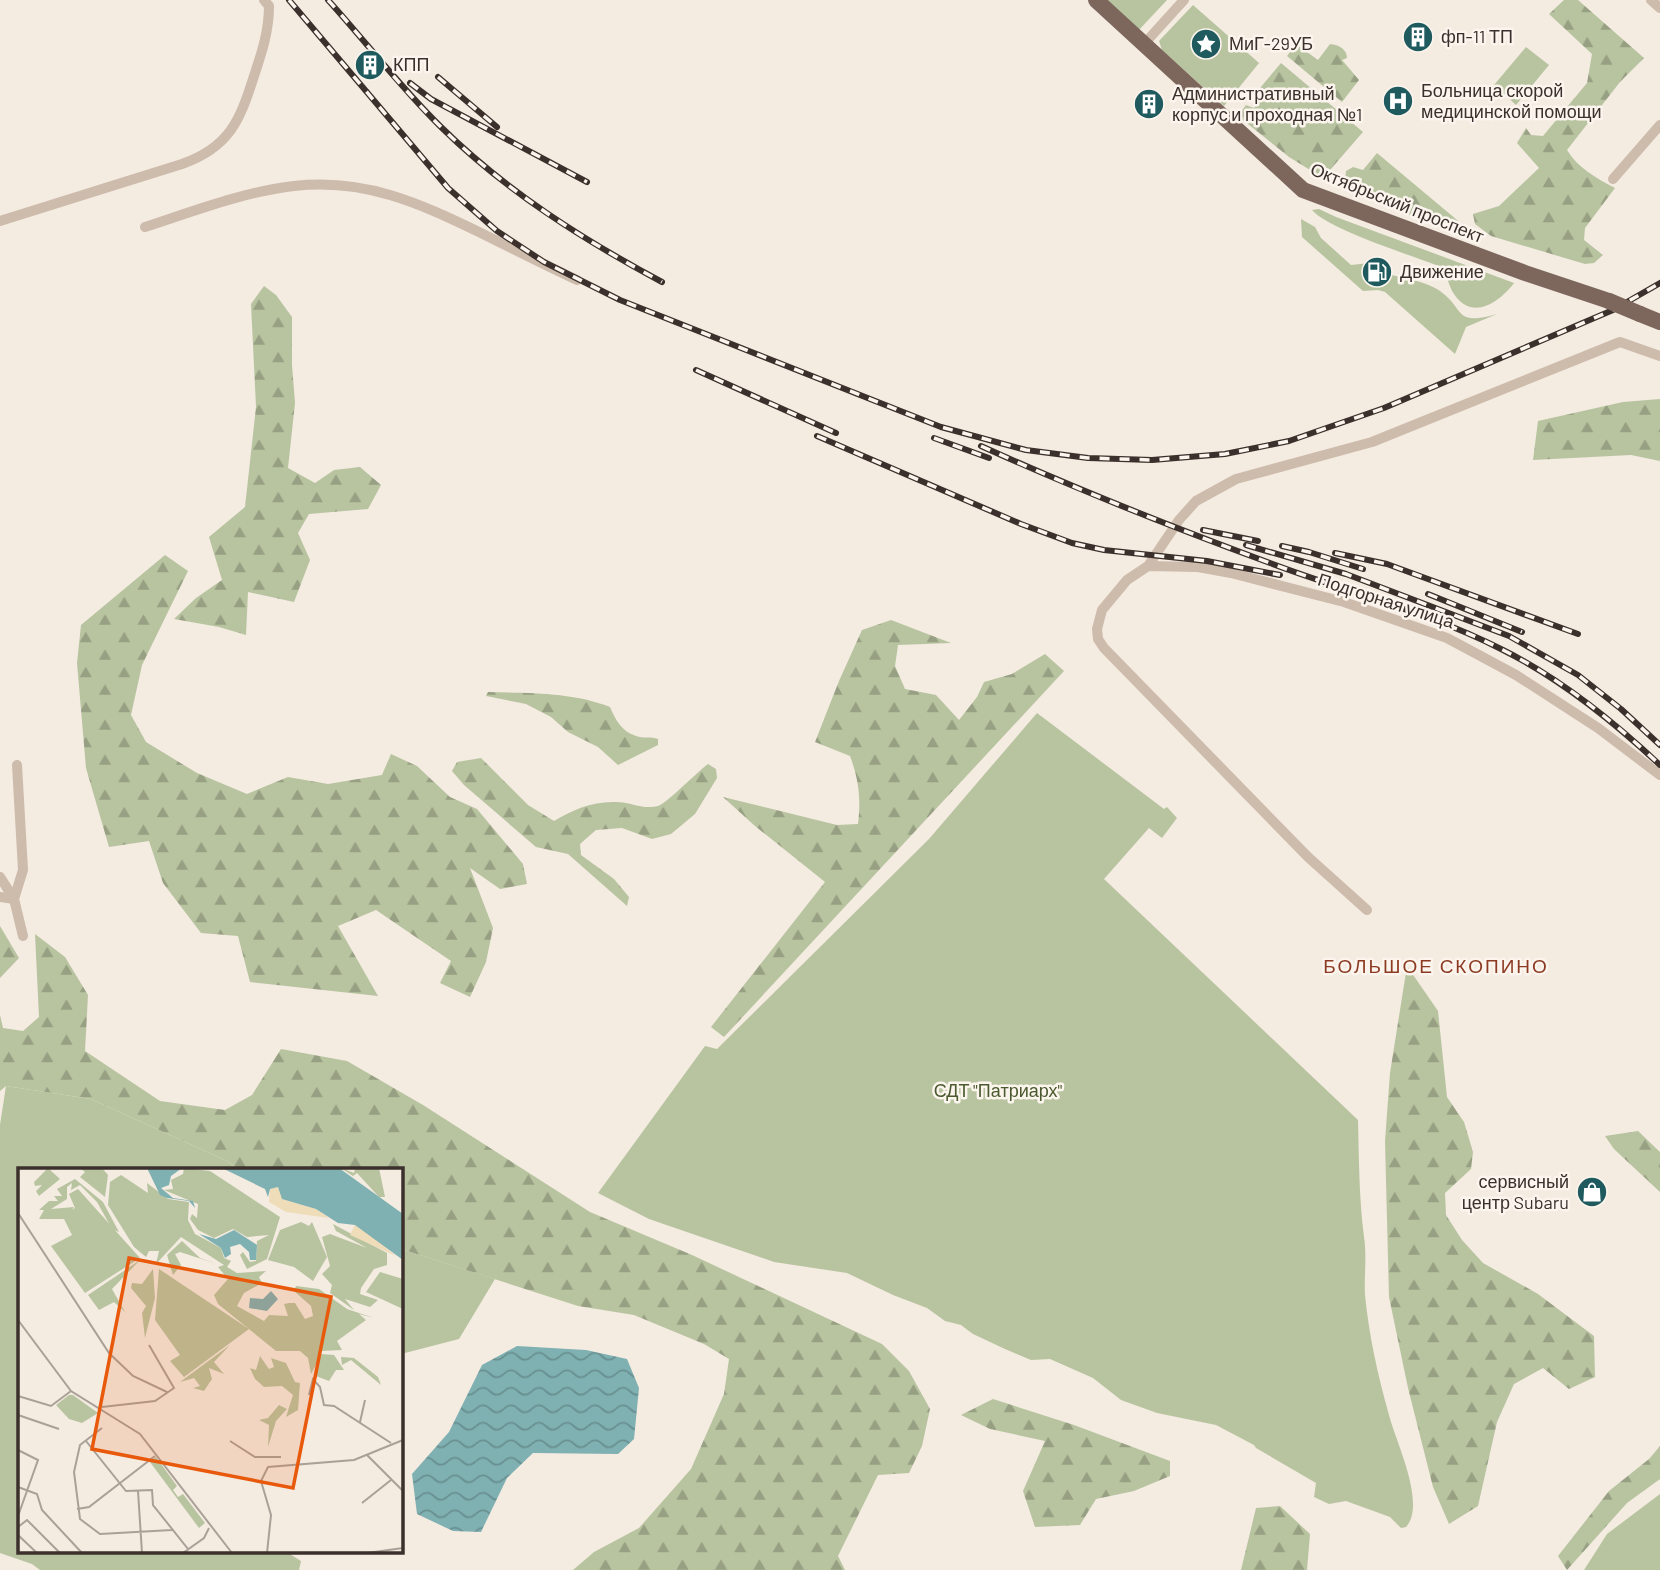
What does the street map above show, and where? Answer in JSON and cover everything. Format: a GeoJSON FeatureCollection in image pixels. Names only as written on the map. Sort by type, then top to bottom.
{"type":"FeatureCollection","features":[{"type":"Feature","properties":{"kind":"main road","name":"Октябрьский проспект"},"geometry":{"type":"LineString","coordinates":[[1096,0],[1303,190],[1660,322]]}},
{"type":"Feature","properties":{"kind":"street"},"geometry":{"type":"LineString","coordinates":[[0,222],[182,164],[208,153],[232,130],[242,112],[266,40],[269,6],[264,0]]}},
{"type":"Feature","properties":{"kind":"street"},"geometry":{"type":"LineString","coordinates":[[1144,44],[1184,0]]}},
{"type":"Feature","properties":{"kind":"street"},"geometry":{"type":"LineString","coordinates":[[1651,0],[1660,8]]}},
{"type":"Feature","properties":{"kind":"street"},"geometry":{"type":"LineString","coordinates":[[1613,179],[1660,125]]}},
{"type":"Feature","properties":{"kind":"street"},"geometry":{"type":"LineString","coordinates":[[145,226],[258,191],[314,184],[349,186],[383,192],[420,204],[577,280]]}},
{"type":"Feature","properties":{"kind":"street"},"geometry":{"type":"LineString","coordinates":[[1367,910],[1308,857],[1104,648],[1098,639],[1097,629],[1102,610],[1127,580],[1148,566],[1179,520],[1196,501],[1236,479],[1372,442],[1620,342],[1660,356]]}},
{"type":"Feature","properties":{"kind":"street","name":"Подгорная улица"},"geometry":{"type":"LineString","coordinates":[[1148,566],[1198,567],[1231,573],[1344,603],[1447,638],[1517,675],[1598,728],[1660,775]]}},
{"type":"Feature","properties":{"kind":"street"},"geometry":{"type":"LineString","coordinates":[[14,899],[23,870],[17,765]]}},
{"type":"Feature","properties":{"kind":"street"},"geometry":{"type":"LineString","coordinates":[[0,877],[14,899],[23,936]]}},
{"type":"Feature","properties":{"kind":"street"},"geometry":{"type":"LineString","coordinates":[[0,897],[14,899]]}},
{"type":"Feature","properties":{"kind":"green space"},"geometry":{"type":"Polygon","coordinates":[[[1102,0],[1167,0],[1137,32],[1102,0]]]}},
{"type":"Feature","properties":{"kind":"green space"},"geometry":{"type":"Polygon","coordinates":[[[1564,0],[1578,0],[1644,58],[1620,82],[1567,150],[1582,167],[1615,188],[1585,228],[1584,240],[1603,255],[1594,263],[1585,264],[1491,236],[1475,224],[1473,214],[1499,206],[1539,168],[1517,143],[1526,128],[1531,135],[1543,136],[1587,83],[1592,54],[1549,14],[1564,0]]]}},
{"type":"Feature","properties":{"kind":"green space"},"geometry":{"type":"Polygon","coordinates":[[[1193,5],[1259,63],[1224,106],[1162,50],[1159,41],[1193,5]]]}},
{"type":"Feature","properties":{"kind":"green space"},"geometry":{"type":"Polygon","coordinates":[[[1296,44],[1318,60],[1330,44],[1344,50],[1347,58],[1342,60],[1359,80],[1342,102],[1287,56],[1296,44]]]}},
{"type":"Feature","properties":{"kind":"green space"},"geometry":{"type":"Polygon","coordinates":[[[1526,47],[1549,65],[1516,105],[1494,85],[1526,47]]]}},
{"type":"Feature","properties":{"kind":"green space"},"geometry":{"type":"Polygon","coordinates":[[[1281,63],[1363,132],[1323,178],[1289,157],[1238,116],[1246,105],[1254,108],[1259,102],[1255,94],[1281,63]]]}},
{"type":"Feature","properties":{"kind":"green space"},"geometry":{"type":"Polygon","coordinates":[[[1377,153],[1463,225],[1456,233],[1344,189],[1346,171],[1353,167],[1363,170],[1377,153]]]}},
{"type":"Feature","properties":{"kind":"green space"},"geometry":{"type":"Polygon","coordinates":[[[1319,209],[1514,283],[1493,302],[1477,308],[1469,306],[1454,294],[1444,268],[1336,226],[1312,210],[1319,209]]]}},
{"type":"Feature","properties":{"kind":"green space"},"geometry":{"type":"Polygon","coordinates":[[[1301,219],[1315,227],[1321,238],[1351,265],[1370,263],[1365,276],[1384,284],[1388,274],[1431,286],[1446,296],[1466,317],[1497,314],[1466,327],[1455,354],[1385,292],[1363,291],[1302,237],[1301,219]]]}},
{"type":"Feature","properties":{"kind":"green space"},"geometry":{"type":"Polygon","coordinates":[[[264,286],[276,295],[292,317],[295,403],[288,468],[315,483],[334,470],[360,467],[381,485],[368,509],[309,514],[298,533],[310,560],[294,602],[248,592],[246,635],[174,619],[196,598],[222,580],[209,537],[245,507],[256,407],[251,304],[264,286]]]}},
{"type":"Feature","properties":{"kind":"green space"},"geometry":{"type":"Polygon","coordinates":[[[1660,399],[1660,461],[1631,455],[1533,460],[1538,421],[1623,402],[1660,399]]]}},
{"type":"Feature","properties":{"kind":"green space"},"geometry":{"type":"Polygon","coordinates":[[[165,555],[188,571],[142,665],[131,715],[146,742],[197,773],[247,794],[288,777],[328,784],[382,775],[391,754],[417,766],[450,797],[477,809],[523,864],[527,884],[500,889],[470,868],[493,928],[486,962],[470,997],[440,983],[451,961],[376,910],[338,926],[378,996],[250,982],[238,936],[201,933],[163,883],[149,841],[109,847],[86,768],[77,663],[81,625],[165,555]]]}},
{"type":"Feature","properties":{"kind":"green space"},"geometry":{"type":"Polygon","coordinates":[[[891,620],[951,643],[898,645],[895,666],[905,689],[936,695],[959,720],[977,697],[984,682],[1012,674],[1045,654],[1064,671],[724,1037],[711,1027],[825,882],[723,797],[837,825],[858,824],[858,790],[850,756],[815,742],[862,630],[891,620]]]}},
{"type":"Feature","properties":{"kind":"green space"},"geometry":{"type":"Polygon","coordinates":[[[488,692],[550,694],[596,702],[610,707],[623,728],[631,734],[658,739],[658,745],[618,765],[598,747],[568,732],[551,717],[526,704],[486,696],[488,692]]]}},
{"type":"Feature","properties":{"kind":"green space","name":"СДТ \"Патриарх\""},"geometry":{"type":"Polygon","coordinates":[[[1037,713],[1164,809],[1167,807],[1177,818],[1162,838],[1149,828],[1104,879],[1358,1120],[1367,1310],[1381,1386],[1411,1488],[1412,1517],[1406,1527],[1401,1528],[1390,1517],[1346,1501],[1329,1504],[1314,1497],[1316,1483],[1216,1425],[1157,1413],[1121,1400],[1093,1378],[1050,1359],[1031,1360],[1005,1349],[973,1334],[961,1325],[945,1321],[927,1308],[847,1273],[774,1262],[649,1219],[598,1193],[705,1046],[717,1049],[929,839],[1037,713]]]}},
{"type":"Feature","properties":{"kind":"green space"},"geometry":{"type":"Polygon","coordinates":[[[481,758],[528,805],[554,821],[575,810],[599,803],[658,806],[708,764],[716,769],[717,778],[695,814],[671,834],[652,839],[622,828],[596,830],[580,844],[581,855],[614,879],[629,897],[627,906],[568,854],[536,847],[464,785],[452,771],[457,762],[481,758]]]}},
{"type":"Feature","properties":{"kind":"green space"},"geometry":{"type":"Polygon","coordinates":[[[0,926],[19,958],[0,978],[0,926]]]}},
{"type":"Feature","properties":{"kind":"green space"},"geometry":{"type":"Polygon","coordinates":[[[35,934],[65,957],[88,995],[85,1051],[160,1101],[225,1110],[252,1095],[281,1049],[347,1061],[423,1105],[590,1212],[692,1255],[882,1344],[909,1371],[930,1409],[922,1446],[909,1473],[878,1475],[838,1556],[845,1570],[573,1570],[594,1552],[639,1528],[691,1469],[724,1394],[729,1359],[704,1344],[634,1315],[578,1306],[402,1249],[402,1168],[237,1168],[227,1161],[91,1099],[6,1086],[0,1091],[0,1015],[3,1028],[23,1031],[39,1017],[35,934]]]}},
{"type":"Feature","properties":{"kind":"green space"},"geometry":{"type":"Polygon","coordinates":[[[1407,966],[1438,1011],[1447,1097],[1464,1122],[1473,1152],[1471,1169],[1445,1193],[1446,1215],[1462,1240],[1483,1263],[1538,1294],[1594,1336],[1595,1377],[1569,1389],[1543,1368],[1514,1384],[1497,1422],[1478,1506],[1449,1524],[1433,1487],[1389,1297],[1385,1141],[1390,1073],[1407,966]]]}},
{"type":"Feature","properties":{"kind":"green space"},"geometry":{"type":"Polygon","coordinates":[[[6,1086],[91,1099],[227,1161],[237,1168],[18,1168],[18,1552],[287,1552],[301,1561],[299,1570],[40,1570],[32,1564],[0,1553],[0,1125],[6,1086]]]}},
{"type":"Feature","properties":{"kind":"green space"},"geometry":{"type":"Polygon","coordinates":[[[1638,1131],[1660,1152],[1660,1192],[1614,1149],[1605,1136],[1638,1131]]]}},
{"type":"Feature","properties":{"kind":"green space"},"geometry":{"type":"Polygon","coordinates":[[[402,1249],[495,1279],[459,1339],[402,1354],[402,1249]]]}},
{"type":"Feature","properties":{"kind":"green space"},"geometry":{"type":"Polygon","coordinates":[[[993,1399],[1074,1425],[1170,1461],[1170,1476],[1134,1491],[1096,1499],[1080,1525],[1035,1527],[1023,1491],[1045,1441],[990,1429],[961,1415],[993,1399]]]}},
{"type":"Feature","properties":{"kind":"green space"},"geometry":{"type":"Polygon","coordinates":[[[1660,1446],[1660,1479],[1627,1503],[1567,1570],[1558,1556],[1609,1491],[1649,1459],[1660,1446]]]}},
{"type":"Feature","properties":{"kind":"green space"},"geometry":{"type":"Polygon","coordinates":[[[1660,1494],[1660,1570],[1584,1570],[1607,1534],[1660,1494]]]}},
{"type":"Feature","properties":{"kind":"green space"},"geometry":{"type":"Polygon","coordinates":[[[1280,1506],[1310,1534],[1307,1570],[1241,1570],[1256,1508],[1280,1506]]]}},
{"type":"Feature","properties":{"kind":"water"},"geometry":{"type":"Polygon","coordinates":[[[517,1346],[586,1350],[627,1359],[639,1388],[634,1439],[618,1454],[533,1453],[507,1478],[481,1532],[453,1531],[417,1514],[412,1474],[449,1432],[482,1365],[517,1346]]]}},
{"type":"Feature","properties":{"kind":"railway"},"geometry":{"type":"LineString","coordinates":[[289,0],[448,188],[497,231],[544,262],[620,300],[941,427],[1026,450],[1088,458],[1152,460],[1225,454],[1289,441],[1384,408],[1613,310],[1660,283]]}},
{"type":"Feature","properties":{"kind":"railway"},"geometry":{"type":"LineString","coordinates":[[328,0],[426,112],[492,172],[574,231],[662,282]]}},
{"type":"Feature","properties":{"kind":"railway"},"geometry":{"type":"LineString","coordinates":[[438,77],[497,127]]}},
{"type":"Feature","properties":{"kind":"railway"},"geometry":{"type":"LineString","coordinates":[[410,83],[431,99],[587,182]]}},
{"type":"Feature","properties":{"kind":"railway"},"geometry":{"type":"LineString","coordinates":[[696,370],[836,433]]}},
{"type":"Feature","properties":{"kind":"railway"},"geometry":{"type":"LineString","coordinates":[[817,436],[1021,524],[1072,543],[1104,550],[1207,561],[1280,575]]}},
{"type":"Feature","properties":{"kind":"railway"},"geometry":{"type":"LineString","coordinates":[[934,438],[989,458]]}},
{"type":"Feature","properties":{"kind":"railway"},"geometry":{"type":"LineString","coordinates":[[981,446],[1197,536],[1299,574],[1417,613],[1503,650],[1566,687],[1605,716],[1660,765]]}},
{"type":"Feature","properties":{"kind":"railway"},"geometry":{"type":"LineString","coordinates":[[1203,530],[1258,541]]}},
{"type":"Feature","properties":{"kind":"railway"},"geometry":{"type":"LineString","coordinates":[[1246,545],[1346,574],[1509,636],[1578,675],[1660,745]]}},
{"type":"Feature","properties":{"kind":"railway"},"geometry":{"type":"LineString","coordinates":[[1282,546],[1363,569]]}},
{"type":"Feature","properties":{"kind":"railway"},"geometry":{"type":"LineString","coordinates":[[1335,553],[1387,564],[1578,634]]}},
{"type":"Feature","properties":{"kind":"railway"},"geometry":{"type":"LineString","coordinates":[[1428,594],[1522,632]]}},
{"type":"Feature","properties":{"kind":"place","name":"фп-11 ТП"},"geometry":{"type":"Point","coordinates":[1418,37]}},
{"type":"Feature","properties":{"kind":"place","name":"МиГ-29УБ"},"geometry":{"type":"Point","coordinates":[1206,44]}},
{"type":"Feature","properties":{"kind":"place","name":"КПП"},"geometry":{"type":"Point","coordinates":[370,65]}},
{"type":"Feature","properties":{"kind":"place","name":"Больница скорой медицинской помощи"},"geometry":{"type":"Point","coordinates":[1398,101]}},
{"type":"Feature","properties":{"kind":"place","name":"Административный корпус и проходная №1"},"geometry":{"type":"Point","coordinates":[1149,104]}},
{"type":"Feature","properties":{"kind":"place","name":"Движение"},"geometry":{"type":"Point","coordinates":[1377,272]}},
{"type":"Feature","properties":{"kind":"place","name":"сервисный центр Subaru"},"geometry":{"type":"Point","coordinates":[1592,1192]}},
{"type":"Feature","properties":{"kind":"district","name":"БОЛЬШОЕ СКОПИНО"},"geometry":{"type":"Point","coordinates":[1436,966]}}]}
